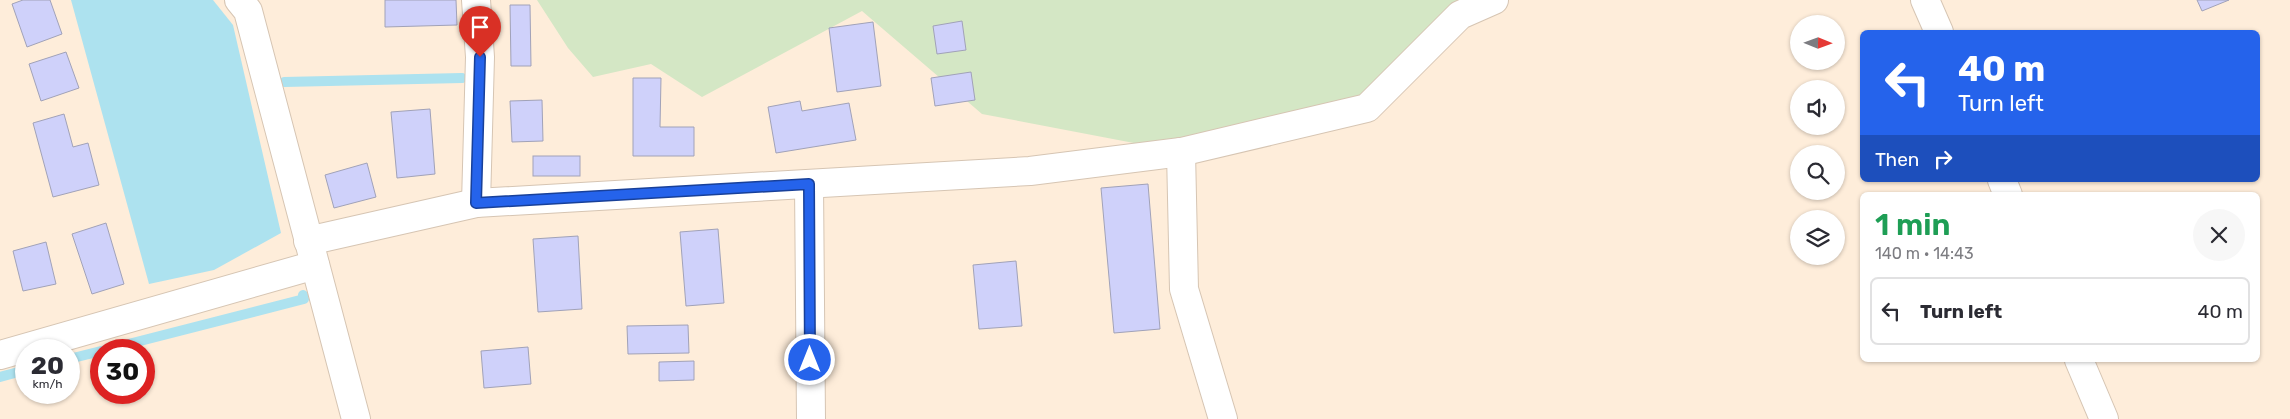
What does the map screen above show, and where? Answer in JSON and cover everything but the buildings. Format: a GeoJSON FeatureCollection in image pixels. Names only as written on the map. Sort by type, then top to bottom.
{"type":"FeatureCollection","features":[{"type":"Feature","properties":{"kind":"street"},"geometry":{"type":"LineString","coordinates":[[476,0],[480,57],[476,203]]}},
{"type":"Feature","properties":{"kind":"street"},"geometry":{"type":"LineString","coordinates":[[0,353],[312,253],[476,203],[1030,172],[1180,152],[1367,108],[1460,15],[1494,0]]}},
{"type":"Feature","properties":{"kind":"street"},"geometry":{"type":"LineString","coordinates":[[1925,0],[1938,30]]}},
{"type":"Feature","properties":{"kind":"street"},"geometry":{"type":"LineString","coordinates":[[248,4],[356,419]]}},
{"type":"Feature","properties":{"kind":"street"},"geometry":{"type":"LineString","coordinates":[[1180,152],[1184,289],[1223,419]]}},
{"type":"Feature","properties":{"kind":"street"},"geometry":{"type":"LineString","coordinates":[[809,184],[811,419]]}},
{"type":"Feature","properties":{"kind":"street"},"geometry":{"type":"LineString","coordinates":[[2080,362],[2104,419]]}},
{"type":"Feature","properties":{"kind":"green space"},"geometry":{"type":"Polygon","coordinates":[[[537,0],[1474,0],[1366,94],[1181,152],[982,114],[862,11],[702,97],[651,64],[593,77],[568,48],[537,0]]]}},
{"type":"Feature","properties":{"kind":"water"},"geometry":{"type":"Polygon","coordinates":[[[71,0],[213,0],[233,25],[281,233],[214,270],[149,284],[71,0]]]}},
{"type":"Feature","properties":{"kind":"waterway"},"geometry":{"type":"LineString","coordinates":[[284,82],[462,78]]}},
{"type":"Feature","properties":{"kind":"waterway"},"geometry":{"type":"LineString","coordinates":[[148,339],[304,299],[303,295]]}},
{"type":"Feature","properties":{"kind":"waterway"},"geometry":{"type":"LineString","coordinates":[[80,356],[90,354]]}},
{"type":"Feature","properties":{"kind":"waterway"},"geometry":{"type":"LineString","coordinates":[[0,377],[15,373]]}},
{"type":"Feature","properties":{"kind":"route"},"geometry":{"type":"LineString","coordinates":[[480,57],[476,203],[809,184],[810,360]]}}]}
